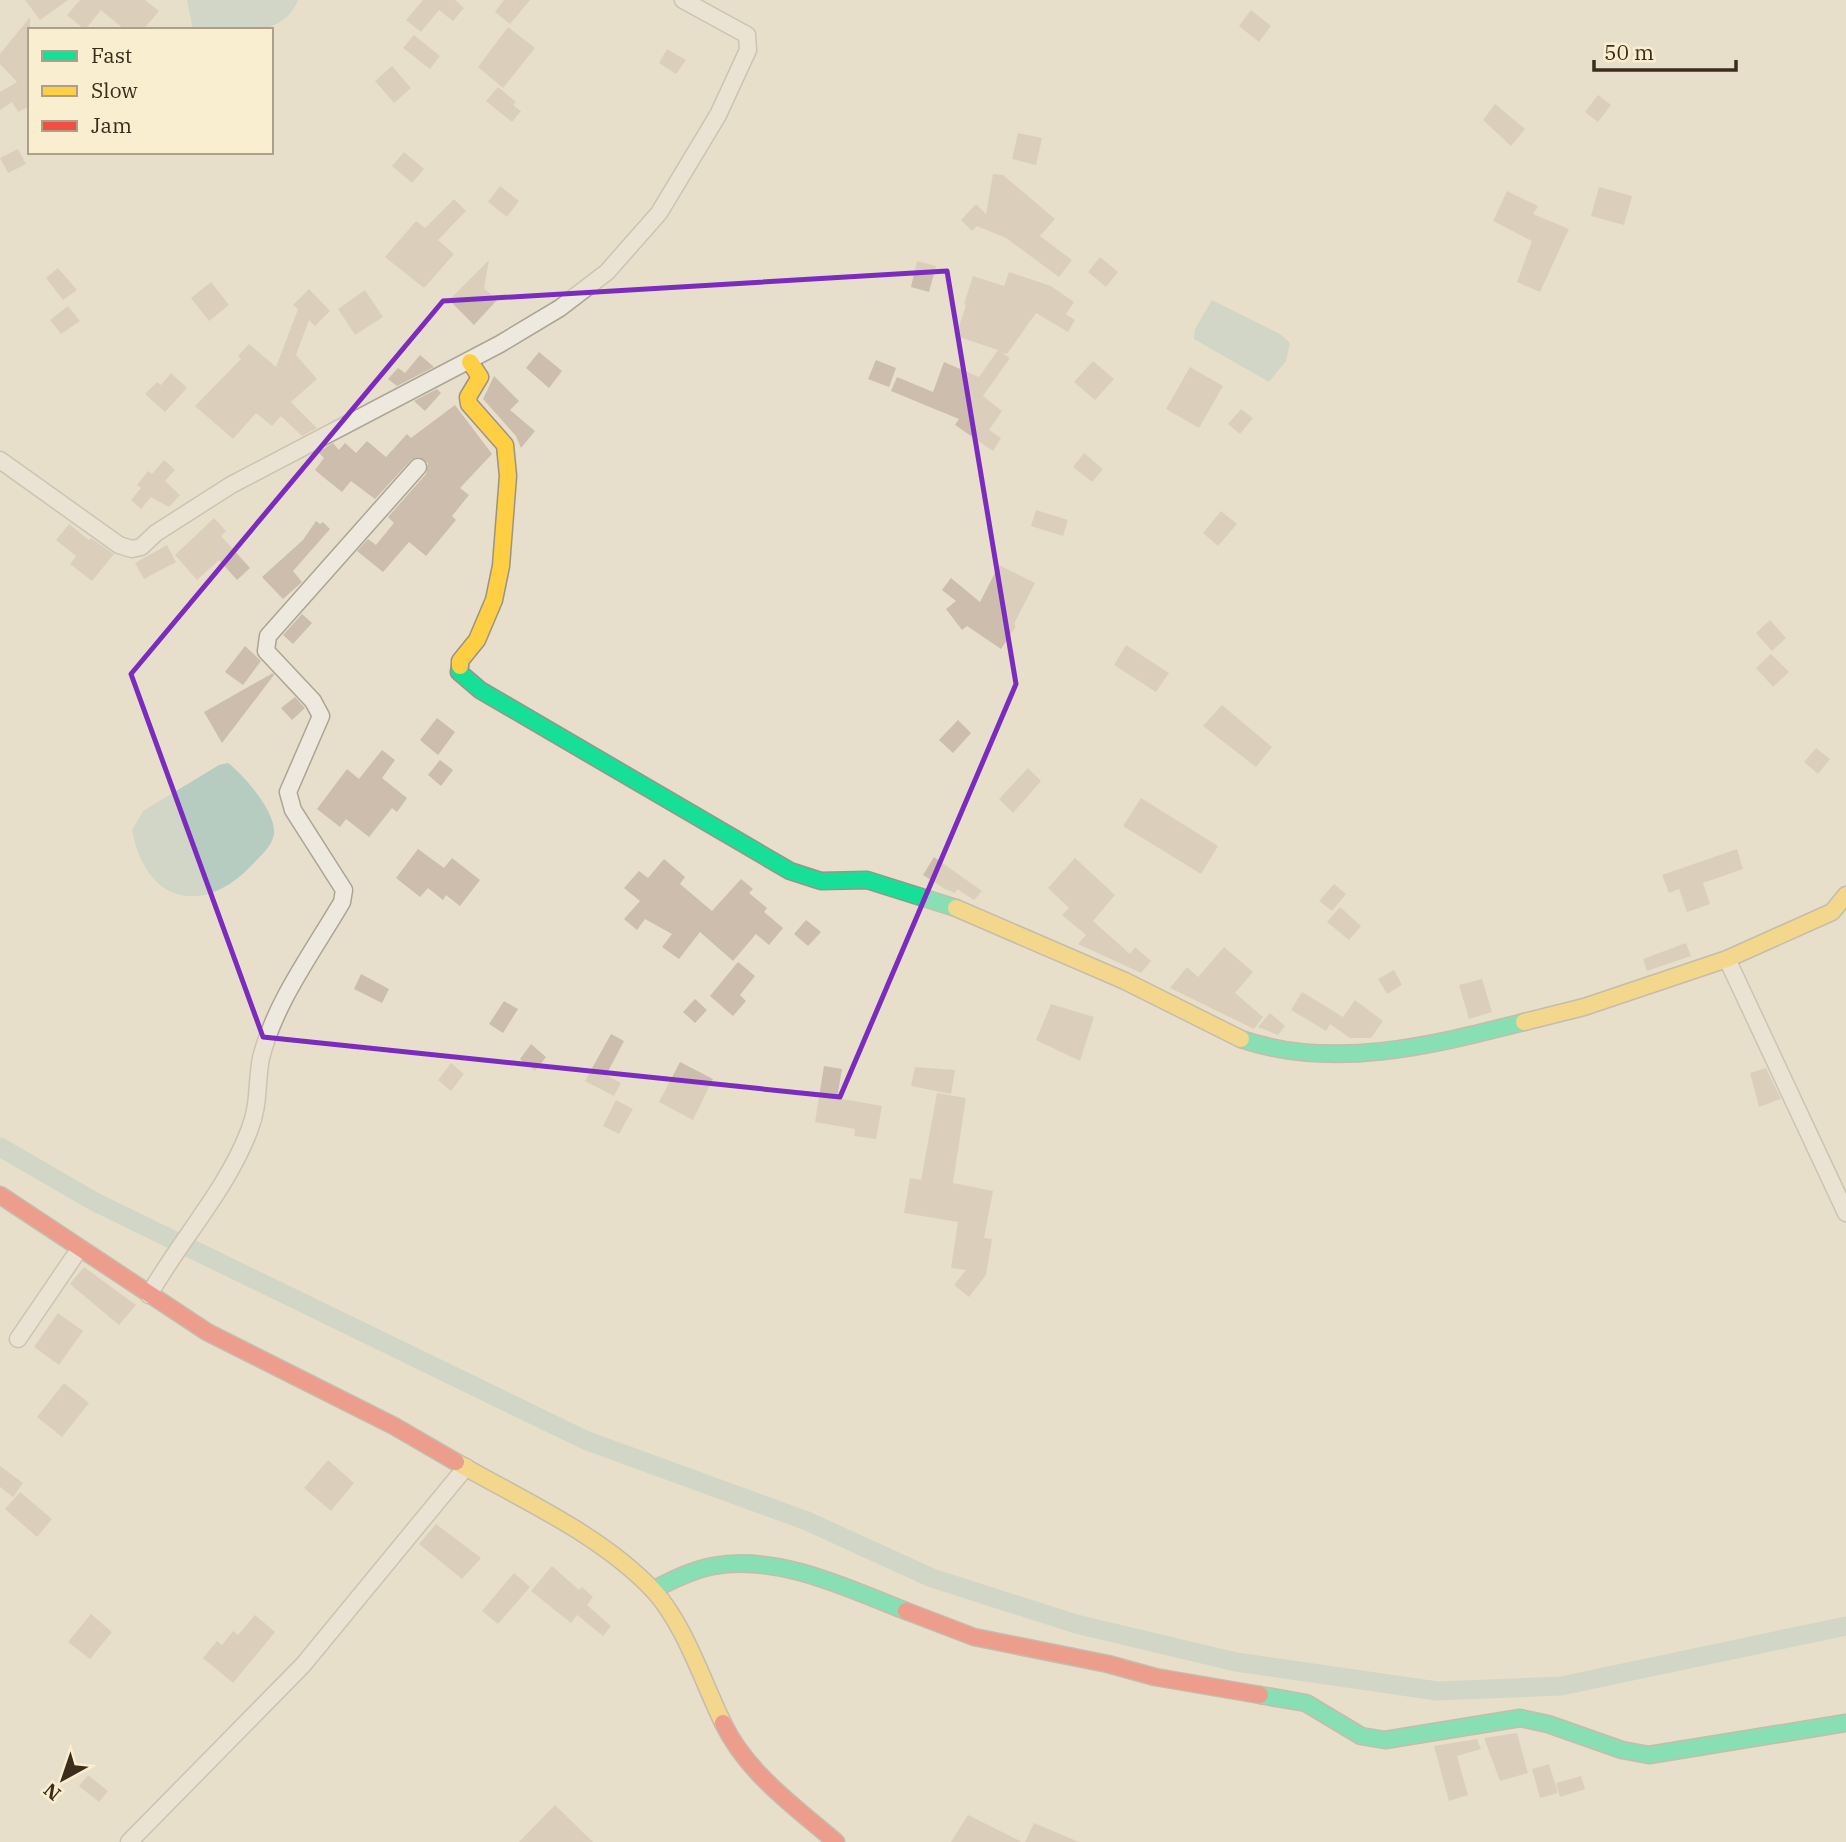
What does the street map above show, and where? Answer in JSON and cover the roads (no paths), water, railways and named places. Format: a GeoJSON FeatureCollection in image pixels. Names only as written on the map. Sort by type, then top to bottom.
{"type":"FeatureCollection","features":[{"type":"Feature","properties":{"kind":"street"},"geometry":{"type":"LineString","coordinates":[[0,460],[119,545],[132,549],[141,547],[156,533],[231,485],[470,362],[560,308],[607,272],[659,213],[719,115],[748,50],[747,34],[683,0]]}},
{"type":"Feature","properties":{"kind":"street"},"geometry":{"type":"LineString","coordinates":[[470,362],[480,377],[468,397],[468,404],[505,444],[508,476],[501,566],[494,600],[477,639],[460,661],[458,672],[480,690],[790,871],[821,881],[867,880],[895,886],[1014,932],[1125,981],[1235,1037],[1264,1047],[1297,1052],[1367,1052],[1428,1046],[1584,1007],[1727,959],[1813,923],[1832,912],[1846,895]]}},
{"type":"Feature","properties":{"kind":"street"},"geometry":{"type":"LineString","coordinates":[[149,1295],[206,1209],[248,1133],[260,1085],[261,1059],[275,1019],[342,902],[344,890],[293,810],[288,792],[321,716],[313,701],[266,651],[268,636],[418,467]]}},
{"type":"Feature","properties":{"kind":"street"},"geometry":{"type":"LineString","coordinates":[[1727,959],[1846,1213]]}},
{"type":"Feature","properties":{"kind":"street"},"geometry":{"type":"LineString","coordinates":[[0,1195],[207,1332],[383,1420],[603,1547],[653,1590],[671,1614],[736,1750],[768,1784],[836,1842]]}},
{"type":"Feature","properties":{"kind":"street"},"geometry":{"type":"LineString","coordinates":[[18,1339],[80,1248]]}},
{"type":"Feature","properties":{"kind":"street"},"geometry":{"type":"LineString","coordinates":[[129,1842],[303,1665],[466,1466]]}},
{"type":"Feature","properties":{"kind":"street"},"geometry":{"type":"LineString","coordinates":[[653,1590],[681,1576],[713,1566],[750,1563],[794,1571],[844,1586],[974,1637],[1167,1680],[1306,1703],[1361,1736],[1385,1740],[1520,1718],[1548,1724],[1622,1750],[1649,1755],[1846,1723]]}},
{"type":"Feature","properties":{"kind":"waterway"},"geometry":{"type":"LineString","coordinates":[[0,1147],[95,1202],[585,1440],[807,1521],[932,1578],[1076,1624],[1236,1662],[1437,1691],[1561,1686],[1846,1626]]}}]}
